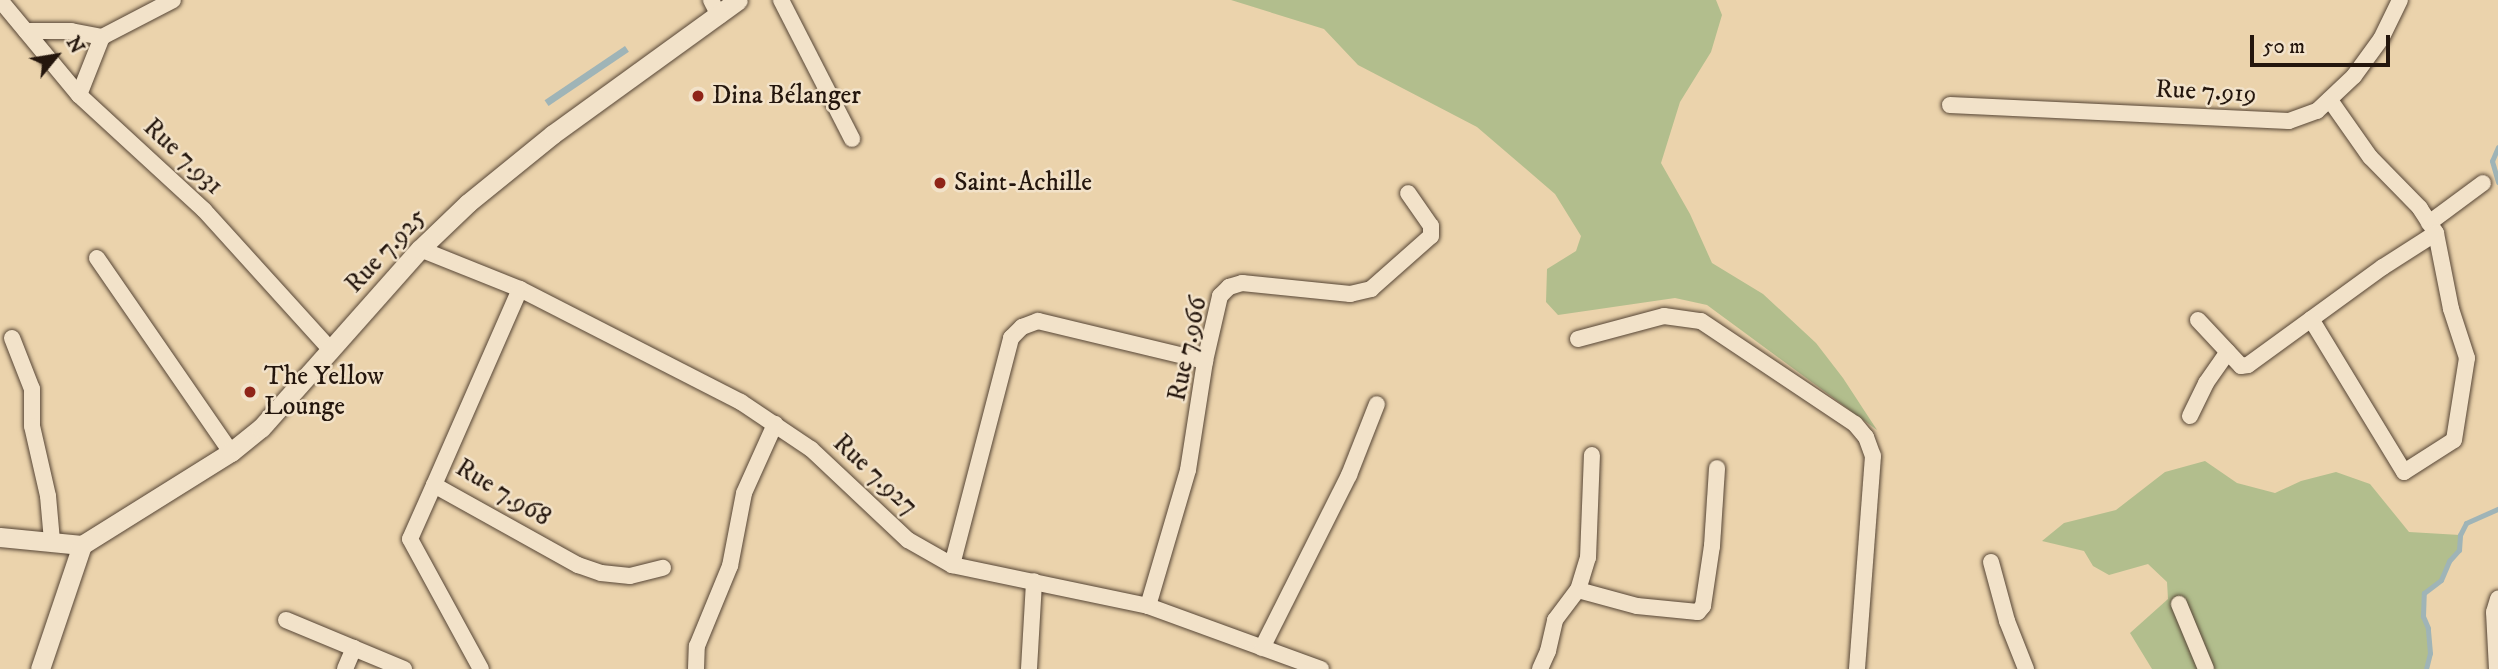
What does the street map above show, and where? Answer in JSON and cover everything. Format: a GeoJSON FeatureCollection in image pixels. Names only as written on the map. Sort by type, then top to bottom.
{"type":"FeatureCollection","features":[{"type":"Feature","properties":{"kind":"street","name":"Rue 7.931"},"geometry":{"type":"LineString","coordinates":[[1,0],[79,94],[204,210],[332,351]]}},
{"type":"Feature","properties":{"kind":"street"},"geometry":{"type":"LineString","coordinates":[[26,31],[71,31],[102,37],[173,0]]}},
{"type":"Feature","properties":{"kind":"street","name":"Rue 7.925"},"geometry":{"type":"LineString","coordinates":[[82,545],[231,452],[261,428],[421,249],[468,203],[715,8],[738,0]]}},
{"type":"Feature","properties":{"kind":"street"},"geometry":{"type":"LineString","coordinates":[[781,0],[852,139]]}},
{"type":"Feature","properties":{"kind":"street","name":"Rue 7.919"},"geometry":{"type":"LineString","coordinates":[[1950,105],[2289,121],[2317,111],[2354,76],[2381,39],[2400,0]]}},
{"type":"Feature","properties":{"kind":"street"},"geometry":{"type":"LineString","coordinates":[[79,94],[102,37]]}},
{"type":"Feature","properties":{"kind":"street"},"geometry":{"type":"LineString","coordinates":[[2311,319],[2404,472],[2454,440],[2468,358],[2451,309],[2432,228],[2420,208],[2370,157],[2330,100]]}},
{"type":"Feature","properties":{"kind":"street"},"geometry":{"type":"LineString","coordinates":[[2198,320],[2241,366],[2248,365],[2432,228],[2483,183]]}},
{"type":"Feature","properties":{"kind":"street","name":"Rue 7.966"},"geometry":{"type":"LineString","coordinates":[[1148,606],[1188,470],[1205,361],[1220,296],[1229,287],[1242,283],[1362,293],[1391,275],[1431,236],[1431,226],[1408,193]]}},
{"type":"Feature","properties":{"kind":"street","name":"Rue 7.927"},"geometry":{"type":"LineString","coordinates":[[421,249],[520,289],[706,383],[775,424],[811,449],[908,540],[952,565],[1148,606],[1262,648],[1294,665],[1321,669]]}},
{"type":"Feature","properties":{"kind":"street"},"geometry":{"type":"LineString","coordinates":[[97,258],[231,452]]}},
{"type":"Feature","properties":{"kind":"street","name":"Rue 7.968"},"geometry":{"type":"LineString","coordinates":[[520,289],[434,485],[578,565],[601,573],[631,576],[663,568]]}},
{"type":"Feature","properties":{"kind":"street"},"geometry":{"type":"LineString","coordinates":[[1578,340],[1664,316],[1702,321],[1855,424],[1866,438],[1873,456],[1857,669]]}},
{"type":"Feature","properties":{"kind":"street"},"geometry":{"type":"LineString","coordinates":[[952,565],[1011,338],[1022,327],[1038,321],[1205,361]]}},
{"type":"Feature","properties":{"kind":"street"},"geometry":{"type":"LineString","coordinates":[[12,338],[32,388],[32,426],[48,496],[52,541]]}},
{"type":"Feature","properties":{"kind":"street"},"geometry":{"type":"LineString","coordinates":[[2190,415],[2206,383],[2228,352]]}},
{"type":"Feature","properties":{"kind":"street"},"geometry":{"type":"LineString","coordinates":[[1262,648],[1349,475],[1377,404]]}},
{"type":"Feature","properties":{"kind":"street"},"geometry":{"type":"LineString","coordinates":[[696,669],[697,646],[730,566],[744,493],[775,424]]}},
{"type":"Feature","properties":{"kind":"street"},"geometry":{"type":"LineString","coordinates":[[1540,669],[1548,651],[1555,620],[1578,590],[1588,558],[1592,455]]}},
{"type":"Feature","properties":{"kind":"street"},"geometry":{"type":"LineString","coordinates":[[1578,590],[1637,606],[1698,611],[1703,606],[1712,546],[1717,468]]}},
{"type":"Feature","properties":{"kind":"street"},"geometry":{"type":"LineString","coordinates":[[434,485],[410,539],[481,669]]}},
{"type":"Feature","properties":{"kind":"street"},"geometry":{"type":"LineString","coordinates":[[0,537],[82,545],[40,669]]}},
{"type":"Feature","properties":{"kind":"street"},"geometry":{"type":"LineString","coordinates":[[1991,562],[2007,621],[2026,669]]}},
{"type":"Feature","properties":{"kind":"street"},"geometry":{"type":"LineString","coordinates":[[1029,669],[1034,581]]}},
{"type":"Feature","properties":{"kind":"street"},"geometry":{"type":"LineString","coordinates":[[2497,669],[2494,612],[2498,598]]}},
{"type":"Feature","properties":{"kind":"street"},"geometry":{"type":"LineString","coordinates":[[2179,604],[2206,669]]}},
{"type":"Feature","properties":{"kind":"street"},"geometry":{"type":"LineString","coordinates":[[286,620],[404,669]]}},
{"type":"Feature","properties":{"kind":"street"},"geometry":{"type":"LineString","coordinates":[[345,669],[355,649]]}},
{"type":"Feature","properties":{"kind":"green space"},"geometry":{"type":"Polygon","coordinates":[[[1231,0],[1716,0],[1722,15],[1711,52],[1680,102],[1661,163],[1690,214],[1712,263],[1763,294],[1816,343],[1877,430],[1707,305],[1675,298],[1558,315],[1546,302],[1547,269],[1576,251],[1581,236],[1555,194],[1477,127],[1358,65],[1324,29],[1231,0]]]}},
{"type":"Feature","properties":{"kind":"green space"},"geometry":{"type":"Polygon","coordinates":[[[2205,461],[2237,483],[2275,493],[2301,481],[2336,472],[2370,484],[2409,532],[2460,535],[2459,550],[2449,561],[2441,580],[2424,593],[2423,616],[2428,628],[2430,653],[2426,669],[2152,669],[2130,633],[2168,599],[2167,582],[2148,564],[2109,575],[2093,566],[2084,551],[2042,541],[2064,523],[2116,510],[2165,472],[2205,461]]]}},
{"type":"Feature","properties":{"kind":"shaded area"},"geometry":{"type":"Polygon","coordinates":[[[625,46],[629,52],[548,106],[545,100],[625,46]]]}},
{"type":"Feature","properties":{"kind":"waterway"},"geometry":{"type":"LineString","coordinates":[[2498,147],[2492,161],[2498,182]]}},
{"type":"Feature","properties":{"kind":"waterway"},"geometry":{"type":"LineString","coordinates":[[2426,669],[2430,653],[2428,628],[2423,616],[2424,593],[2441,580],[2449,561],[2459,550],[2460,535],[2466,523],[2498,509]]}},
{"type":"Feature","properties":{"kind":"place","name":"Dina Bélanger"},"geometry":{"type":"Point","coordinates":[698,96]}},
{"type":"Feature","properties":{"kind":"place","name":"Saint-Achille"},"geometry":{"type":"Point","coordinates":[940,183]}},
{"type":"Feature","properties":{"kind":"place","name":"The Yellow Lounge"},"geometry":{"type":"Point","coordinates":[250,392]}}]}
